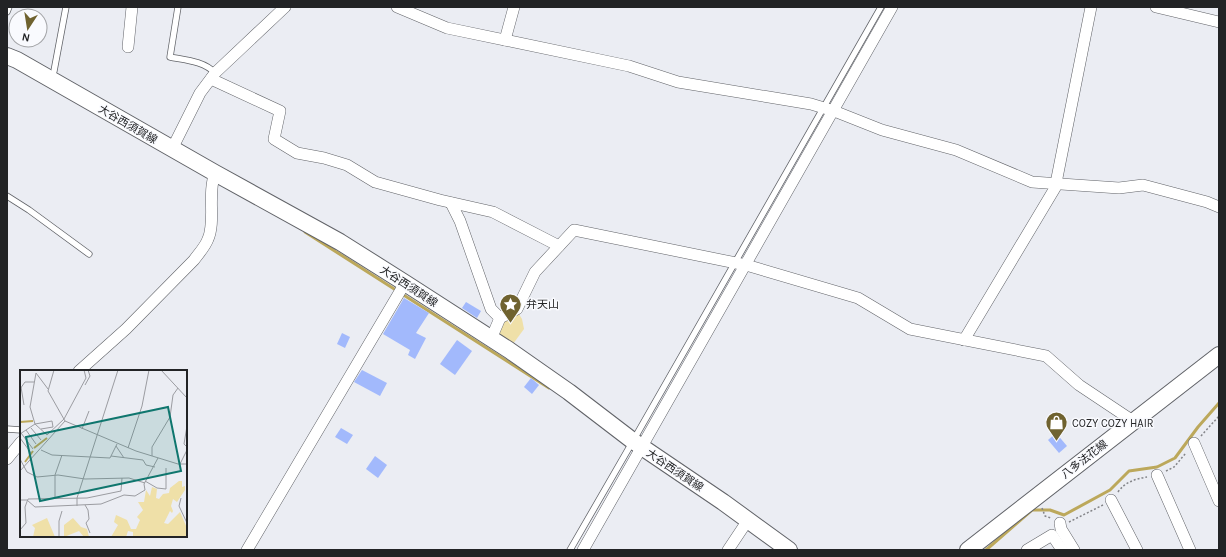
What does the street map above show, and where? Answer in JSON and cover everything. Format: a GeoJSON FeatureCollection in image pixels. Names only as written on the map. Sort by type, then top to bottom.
{"type":"FeatureCollection","features":[{"type":"Feature","properties":{"kind":"main road","name":"大谷西須賀線"},"geometry":{"type":"LineString","coordinates":[[7,56],[51,79],[172,149],[340,242],[405,282],[491,338],[569,392],[638,445],[748,520],[789,550]]}},
{"type":"Feature","properties":{"kind":"main road","name":"八多法花線"},"geometry":{"type":"LineString","coordinates":[[968,550],[1219,355]]}},
{"type":"Feature","properties":{"kind":"street"},"geometry":{"type":"LineString","coordinates":[[128,47],[132,7]]}},
{"type":"Feature","properties":{"kind":"street"},"geometry":{"type":"LineString","coordinates":[[172,149],[200,93],[213,76],[285,7]]}},
{"type":"Feature","properties":{"kind":"street"},"geometry":{"type":"LineString","coordinates":[[397,7],[447,28],[629,66],[678,82],[811,104],[829,109],[882,130],[956,150],[1032,182],[1119,188],[1143,185],[1207,202],[1219,207]]}},
{"type":"Feature","properties":{"kind":"street"},"geometry":{"type":"LineString","coordinates":[[505,40],[514,7]]}},
{"type":"Feature","properties":{"kind":"street"},"geometry":{"type":"LineString","coordinates":[[583,550],[638,445],[740,263],[829,109],[892,7]]}},
{"type":"Feature","properties":{"kind":"street"},"geometry":{"type":"LineString","coordinates":[[964,340],[1057,184],[1092,7]]}},
{"type":"Feature","properties":{"kind":"street"},"geometry":{"type":"LineString","coordinates":[[1156,7],[1219,22]]}},
{"type":"Feature","properties":{"kind":"street"},"geometry":{"type":"LineString","coordinates":[[213,76],[280,111],[274,139],[297,153],[324,158],[347,165],[375,182],[451,203],[493,212],[559,246]]}},
{"type":"Feature","properties":{"kind":"street"},"geometry":{"type":"LineString","coordinates":[[80,370],[126,329],[194,260],[208,238],[210,230],[212,182],[215,173]]}},
{"type":"Feature","properties":{"kind":"street"},"geometry":{"type":"LineString","coordinates":[[451,203],[460,221],[491,309],[500,318]]}},
{"type":"Feature","properties":{"kind":"street"},"geometry":{"type":"LineString","coordinates":[[491,338],[500,318],[517,309],[535,272],[574,230],[740,263],[858,298],[910,329],[1046,356],[1078,385],[1133,421]]}},
{"type":"Feature","properties":{"kind":"street"},"geometry":{"type":"LineString","coordinates":[[247,550],[405,282]]}},
{"type":"Feature","properties":{"kind":"street"},"geometry":{"type":"LineString","coordinates":[[7,459],[20,443]]}},
{"type":"Feature","properties":{"kind":"street"},"geometry":{"type":"LineString","coordinates":[[1194,444],[1219,501]]}},
{"type":"Feature","properties":{"kind":"street"},"geometry":{"type":"LineString","coordinates":[[1157,475],[1190,550]]}},
{"type":"Feature","properties":{"kind":"street"},"geometry":{"type":"LineString","coordinates":[[1111,500],[1137,550]]}},
{"type":"Feature","properties":{"kind":"street"},"geometry":{"type":"LineString","coordinates":[[728,550],[748,520]]}},
{"type":"Feature","properties":{"kind":"street"},"geometry":{"type":"LineString","coordinates":[[1060,523],[1061,529],[1074,550]]}},
{"type":"Feature","properties":{"kind":"street"},"geometry":{"type":"LineString","coordinates":[[1027,550],[1052,535],[1062,550]]}},
{"type":"Feature","properties":{"kind":"lane"},"geometry":{"type":"LineString","coordinates":[[7,12],[9,7]]}},
{"type":"Feature","properties":{"kind":"lane"},"geometry":{"type":"LineString","coordinates":[[51,79],[54,71],[66,7]]}},
{"type":"Feature","properties":{"kind":"lane"},"geometry":{"type":"LineString","coordinates":[[178,7],[170,57],[203,64],[210,68],[213,76]]}},
{"type":"Feature","properties":{"kind":"lane"},"geometry":{"type":"LineString","coordinates":[[829,109],[881,7]]}},
{"type":"Feature","properties":{"kind":"lane"},"geometry":{"type":"LineString","coordinates":[[7,196],[90,254]]}},
{"type":"Feature","properties":{"kind":"lane"},"geometry":{"type":"LineString","coordinates":[[7,429],[20,430]]}},
{"type":"Feature","properties":{"kind":"lane"},"geometry":{"type":"LineString","coordinates":[[570,550],[638,445]]}},
{"type":"Feature","properties":{"kind":"path"},"geometry":{"type":"LineString","coordinates":[[1037,495],[1045,516],[1060,523],[1071,522],[1111,500],[1123,485],[1135,479],[1157,475],[1174,468],[1219,416]]}},
{"type":"Feature","properties":{"kind":"shaded area"},"geometry":{"type":"Polygon","coordinates":[[[517,311],[522,319],[524,329],[513,344],[498,337],[501,319],[517,311]]]}},
{"type":"Feature","properties":{"kind":"building"},"geometry":{"type":"Polygon","coordinates":[[[404,298],[429,313],[416,333],[426,338],[415,359],[408,355],[410,350],[383,334],[404,298]]]}},
{"type":"Feature","properties":{"kind":"building"},"geometry":{"type":"Polygon","coordinates":[[[466,302],[481,311],[477,318],[462,308],[466,302]]]}},
{"type":"Feature","properties":{"kind":"building"},"geometry":{"type":"Polygon","coordinates":[[[342,333],[350,337],[345,348],[337,344],[342,333]]]}},
{"type":"Feature","properties":{"kind":"building"},"geometry":{"type":"Polygon","coordinates":[[[457,340],[472,351],[455,375],[440,364],[457,340]]]}},
{"type":"Feature","properties":{"kind":"building"},"geometry":{"type":"Polygon","coordinates":[[[362,370],[387,383],[380,396],[354,382],[362,370]]]}},
{"type":"Feature","properties":{"kind":"building"},"geometry":{"type":"Polygon","coordinates":[[[531,378],[539,385],[532,394],[524,387],[531,378]]]}},
{"type":"Feature","properties":{"kind":"building"},"geometry":{"type":"Polygon","coordinates":[[[341,428],[353,435],[347,444],[335,437],[341,428]]]}},
{"type":"Feature","properties":{"kind":"building","name":"COZY COZY HAIR"},"geometry":{"type":"Polygon","coordinates":[[[1056,433],[1067,446],[1059,453],[1048,440],[1056,433]]]}},
{"type":"Feature","properties":{"kind":"building"},"geometry":{"type":"Polygon","coordinates":[[[375,456],[387,465],[378,478],[366,469],[375,456]]]}},
{"type":"Feature","properties":{"kind":"waterway"},"geometry":{"type":"LineString","coordinates":[[305,232],[549,388]]}},
{"type":"Feature","properties":{"kind":"waterway"},"geometry":{"type":"LineString","coordinates":[[986,550],[1032,510],[1050,510],[1064,515],[1110,490],[1129,471],[1157,467],[1175,458],[1198,427],[1219,403]]}},
{"type":"Feature","properties":{"kind":"place","name":"弁天山"},"geometry":{"type":"Point","coordinates":[511,324]}},
{"type":"Feature","properties":{"kind":"place","name":"COZY COZY HAIR"},"geometry":{"type":"Point","coordinates":[1057,442]}}]}
